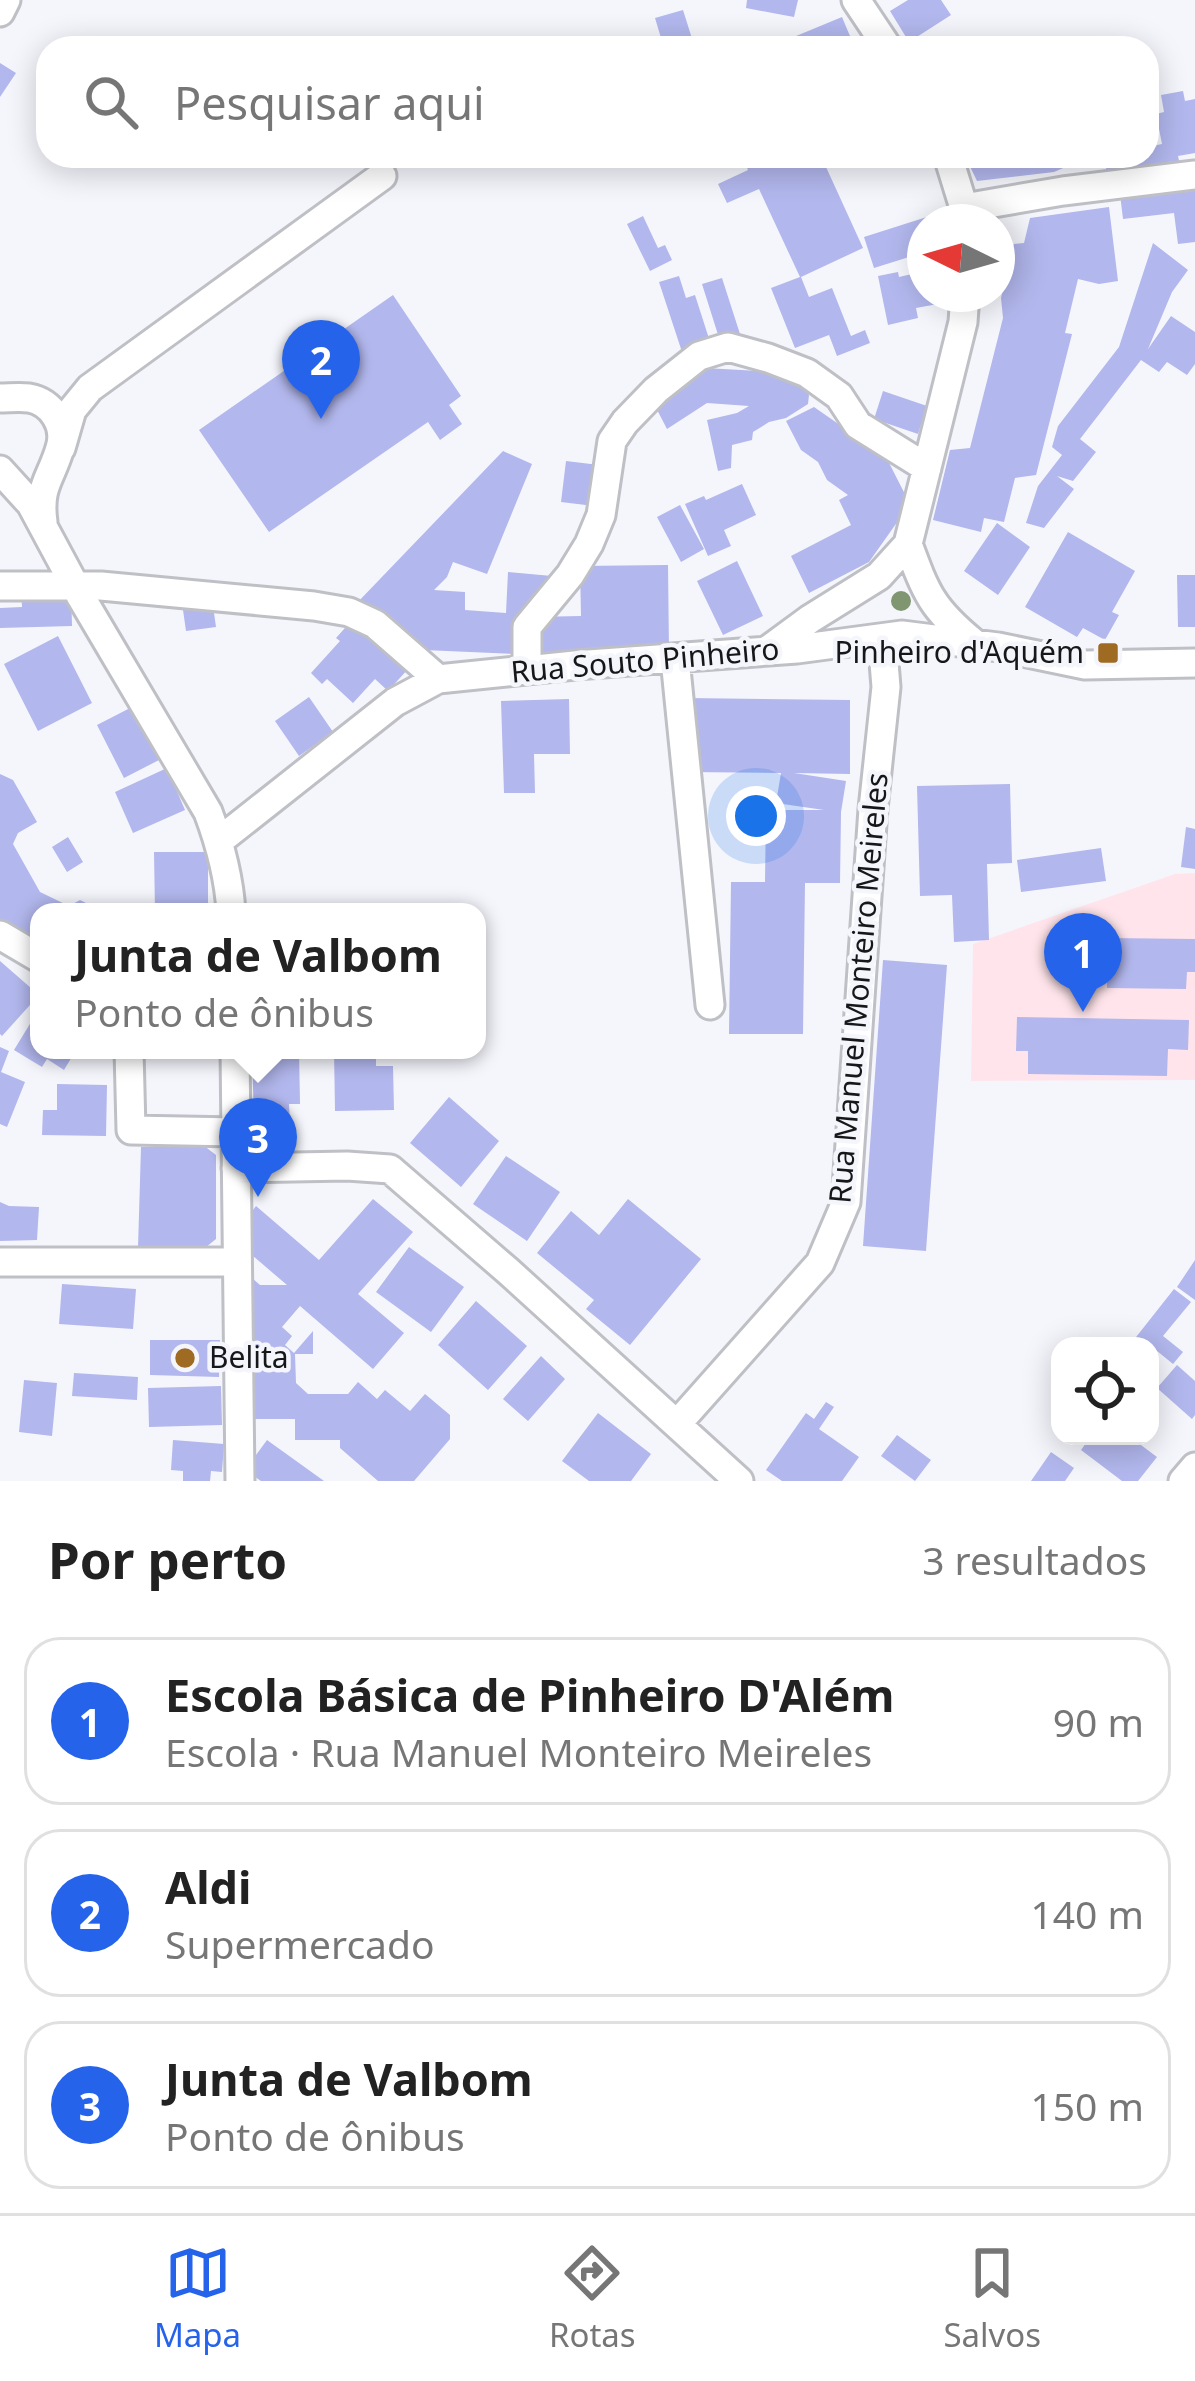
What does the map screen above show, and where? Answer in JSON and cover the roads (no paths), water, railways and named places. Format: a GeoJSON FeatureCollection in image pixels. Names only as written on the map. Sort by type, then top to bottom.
{"type":"FeatureCollection","features":[{"type":"Feature","properties":{"kind":"street"},"geometry":{"type":"LineString","coordinates":[[0,12],[6,0]]}},
{"type":"Feature","properties":{"kind":"street"},"geometry":{"type":"LineString","coordinates":[[856,0],[880,36]]}},
{"type":"Feature","properties":{"kind":"street"},"geometry":{"type":"LineString","coordinates":[[952,168],[963,204]]}},
{"type":"Feature","properties":{"kind":"street"},"geometry":{"type":"LineString","coordinates":[[1010,204],[1063,191],[1195,175]]}},
{"type":"Feature","properties":{"kind":"street"},"geometry":{"type":"LineString","coordinates":[[12,400],[67,395],[99,380],[382,176]]}},
{"type":"Feature","properties":{"kind":"street"},"geometry":{"type":"LineString","coordinates":[[765,652],[880,576],[908,544],[964,312]]}},
{"type":"Feature","properties":{"kind":"street"},"geometry":{"type":"LineString","coordinates":[[527,670],[527,627],[549,604],[590,544],[601,514],[612,441],[656,390],[699,356],[728,346],[807,373],[839,396],[858,425],[927,468]]}},
{"type":"Feature","properties":{"kind":"street"},"geometry":{"type":"LineString","coordinates":[[46,532],[44,486],[72,410],[99,380]]}},
{"type":"Feature","properties":{"kind":"street"},"geometry":{"type":"LineString","coordinates":[[0,470],[22,477],[35,475],[58,454],[60,422],[43,403],[12,400]]}},
{"type":"Feature","properties":{"kind":"street"},"geometry":{"type":"LineString","coordinates":[[0,470],[31,504],[208,812],[219,841],[231,903]]}},
{"type":"Feature","properties":{"kind":"street"},"geometry":{"type":"LineString","coordinates":[[908,544],[931,601],[976,644]]}},
{"type":"Feature","properties":{"kind":"street"},"geometry":{"type":"LineString","coordinates":[[0,586],[75,586],[349,612],[375,624],[438,679]]}},
{"type":"Feature","properties":{"kind":"street","name":"Rua Souto Pinheiro"},"geometry":{"type":"LineString","coordinates":[[219,841],[395,701],[438,679],[765,652],[902,635],[1085,665],[1195,663]]}},
{"type":"Feature","properties":{"kind":"street","name":"Rua Manuel Monteiro Meireles"},"geometry":{"type":"LineString","coordinates":[[676,1424],[820,1263],[846,1202],[886,687],[883,638]]}},
{"type":"Feature","properties":{"kind":"street"},"geometry":{"type":"LineString","coordinates":[[675,659],[710,1004]]}},
{"type":"Feature","properties":{"kind":"street"},"geometry":{"type":"LineString","coordinates":[[0,935],[30,953]]}},
{"type":"Feature","properties":{"kind":"street"},"geometry":{"type":"LineString","coordinates":[[129,1059],[131,1130],[236,1132]]}},
{"type":"Feature","properties":{"kind":"street"},"geometry":{"type":"LineString","coordinates":[[235,1059],[240,1481]]}},
{"type":"Feature","properties":{"kind":"street"},"geometry":{"type":"LineString","coordinates":[[236,1168],[390,1169],[739,1481]]}},
{"type":"Feature","properties":{"kind":"street"},"geometry":{"type":"LineString","coordinates":[[0,1262],[237,1262]]}},
{"type":"Feature","properties":{"kind":"street"},"geometry":{"type":"LineString","coordinates":[[1183,1481],[1195,1467]]}},
{"type":"Feature","properties":{"kind":"place","name":"Aldi"},"geometry":{"type":"Point","coordinates":[321,419]}},
{"type":"Feature","properties":{"kind":"place","name":"Pinheiro d'Aquém"},"geometry":{"type":"Point","coordinates":[1108,653]}},
{"type":"Feature","properties":{"kind":"place","name":"Escola Básica de Pinheiro D'Além"},"geometry":{"type":"Point","coordinates":[1083,1012]}},
{"type":"Feature","properties":{"kind":"place","name":"Junta de Valbom"},"geometry":{"type":"Point","coordinates":[258,1197]}},
{"type":"Feature","properties":{"kind":"place","name":"Belita"},"geometry":{"type":"Point","coordinates":[185,1358]}}]}
